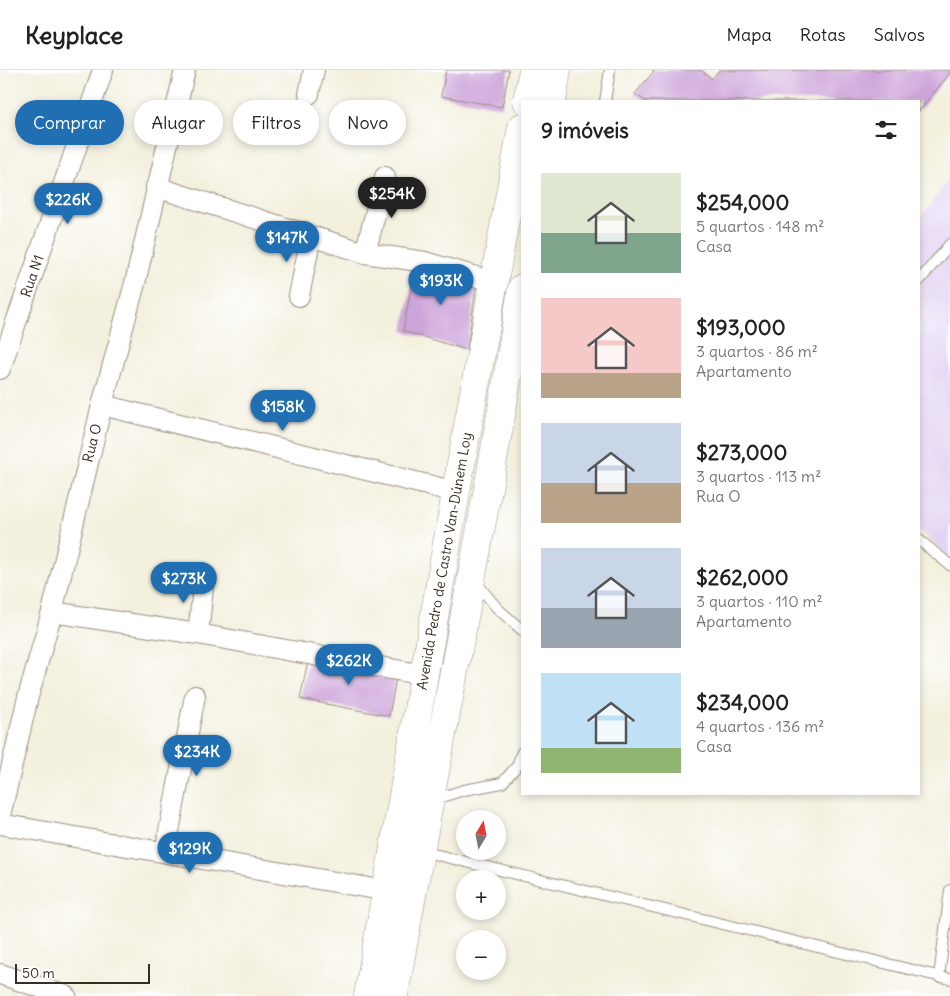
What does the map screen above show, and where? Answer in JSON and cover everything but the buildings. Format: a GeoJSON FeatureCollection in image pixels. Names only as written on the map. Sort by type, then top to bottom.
{"type":"FeatureCollection","features":[{"type":"Feature","properties":{"kind":"highway"},"geometry":{"type":"LineString","coordinates":[[527,100],[533,70]]}},
{"type":"Feature","properties":{"kind":"highway"},"geometry":{"type":"LineString","coordinates":[[552,100],[557,70]]}},
{"type":"Feature","properties":{"kind":"highway","name":"Avenida Pedro de Castro Van-Dúnem Loy"},"geometry":{"type":"LineString","coordinates":[[368,996],[521,133]]}},
{"type":"Feature","properties":{"kind":"highway","name":"Avenida Pedro de Castro Van-Dúnem Loy"},"geometry":{"type":"LineString","coordinates":[[394,996],[428,801],[488,493],[521,294]]}},
{"type":"Feature","properties":{"kind":"street","name":"Rua N1"},"geometry":{"type":"LineString","coordinates":[[0,369],[102,70]]}},
{"type":"Feature","properties":{"kind":"street","name":"Rua O"},"geometry":{"type":"LineString","coordinates":[[0,816],[28,697],[52,612],[102,405],[135,283],[185,70]]}},
{"type":"Feature","properties":{"kind":"street"},"geometry":{"type":"LineString","coordinates":[[309,94],[314,70]]}},
{"type":"Feature","properties":{"kind":"street"},"geometry":{"type":"LineString","coordinates":[[365,253],[385,176]]}},
{"type":"Feature","properties":{"kind":"street"},"geometry":{"type":"LineString","coordinates":[[156,187],[365,253],[424,262],[494,282]]}},
{"type":"Feature","properties":{"kind":"street"},"geometry":{"type":"LineString","coordinates":[[299,296],[311,236]]}},
{"type":"Feature","properties":{"kind":"street"},"geometry":{"type":"LineString","coordinates":[[102,405],[456,492]]}},
{"type":"Feature","properties":{"kind":"street"},"geometry":{"type":"LineString","coordinates":[[198,634],[204,578]]}},
{"type":"Feature","properties":{"kind":"street"},"geometry":{"type":"LineString","coordinates":[[52,612],[198,634],[424,676]]}},
{"type":"Feature","properties":{"kind":"street"},"geometry":{"type":"LineString","coordinates":[[166,852],[195,696]]}},
{"type":"Feature","properties":{"kind":"street"},"geometry":{"type":"LineString","coordinates":[[0,824],[387,890]]}},
{"type":"Feature","properties":{"kind":"street"},"geometry":{"type":"LineString","coordinates":[[0,974],[66,996]]}},
{"type":"Feature","properties":{"kind":"lane"},"geometry":{"type":"LineString","coordinates":[[605,100],[610,70]]}},
{"type":"Feature","properties":{"kind":"lane"},"geometry":{"type":"LineString","coordinates":[[920,280],[950,244]]}},
{"type":"Feature","properties":{"kind":"lane"},"geometry":{"type":"LineString","coordinates":[[920,541],[950,565]]}},
{"type":"Feature","properties":{"kind":"lane"},"geometry":{"type":"LineString","coordinates":[[471,577],[497,608],[521,629]]}},
{"type":"Feature","properties":{"kind":"lane"},"geometry":{"type":"LineString","coordinates":[[428,801],[464,790],[502,783],[516,766],[521,754]]}},
{"type":"Feature","properties":{"kind":"lane"},"geometry":{"type":"LineString","coordinates":[[419,850],[950,980]]}},
{"type":"Feature","properties":{"kind":"lane"},"geometry":{"type":"LineString","coordinates":[[939,977],[950,890]]}},
{"type":"Feature","properties":{"kind":"shaded area"},"geometry":{"type":"Polygon","coordinates":[[[950,178],[950,557],[920,530],[920,218],[950,178]]]}}]}
